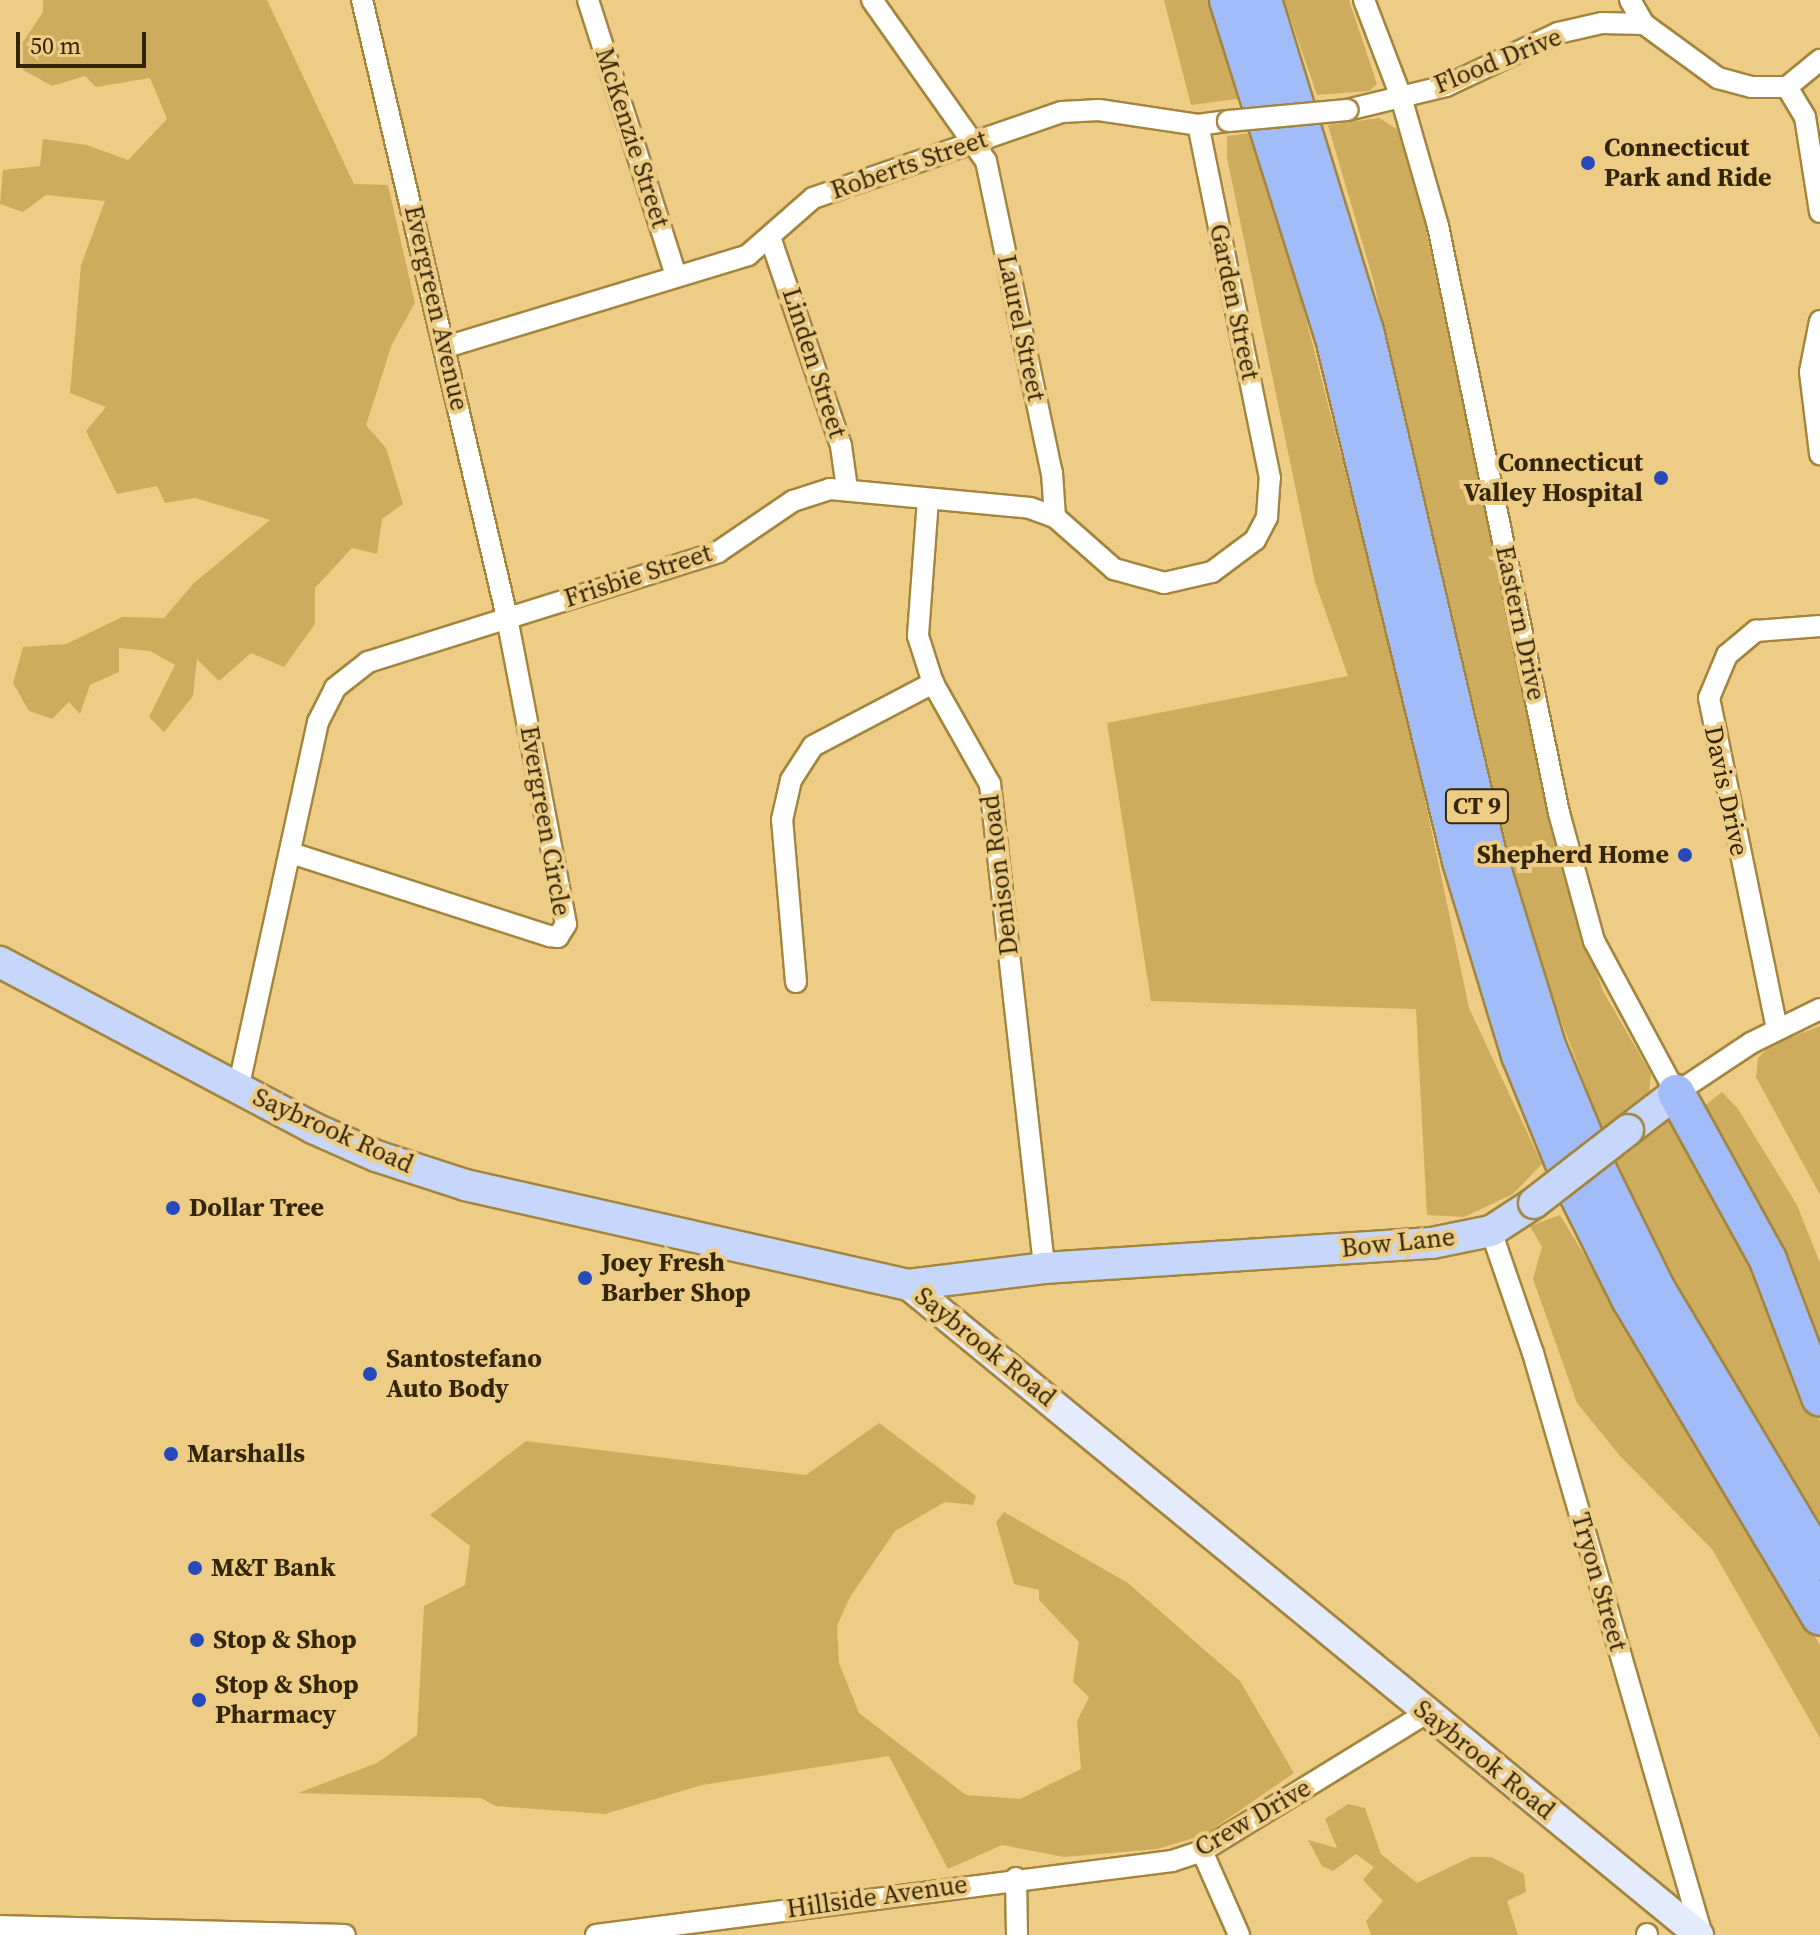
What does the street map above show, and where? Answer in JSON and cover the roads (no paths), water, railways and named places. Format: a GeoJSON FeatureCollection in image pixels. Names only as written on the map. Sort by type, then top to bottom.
{"type":"FeatureCollection","features":[{"type":"Feature","properties":{"kind":"highway","name":"CT 9"},"geometry":{"type":"LineString","coordinates":[[1228,0],[1334,338],[1461,861],[1520,1055],[1572,1183],[1630,1299],[1820,1616]]}},
{"type":"Feature","properties":{"kind":"highway","name":"CT 9"},"geometry":{"type":"LineString","coordinates":[[1263,0],[1362,318],[1488,855],[1547,1046],[1598,1170],[1657,1290],[1820,1562]]}},
{"type":"Feature","properties":{"kind":"highway"},"geometry":{"type":"LineString","coordinates":[[1676,1093],[1768,1260],[1820,1397]]}},
{"type":"Feature","properties":{"kind":"main road","name":"Saybrook Road"},"geometry":{"type":"LineString","coordinates":[[0,962],[238,1089],[376,1156],[465,1185],[836,1264],[908,1285],[1700,1935]]}},
{"type":"Feature","properties":{"kind":"main road","name":"Bow Lane"},"geometry":{"type":"LineString","coordinates":[[908,1285],[1044,1268],[1432,1243],[1491,1231],[1534,1203],[1676,1093]]}},
{"type":"Feature","properties":{"kind":"street","name":"Evergreen Avenue"},"geometry":{"type":"LineString","coordinates":[[362,0],[507,617]]}},
{"type":"Feature","properties":{"kind":"street","name":"McKenzie Street"},"geometry":{"type":"LineString","coordinates":[[588,0],[676,276]]}},
{"type":"Feature","properties":{"kind":"street","name":"Laurel Street"},"geometry":{"type":"LineString","coordinates":[[872,0],[976,143],[990,177],[1052,473],[1055,517]]}},
{"type":"Feature","properties":{"kind":"street","name":"Eastern Drive"},"geometry":{"type":"LineString","coordinates":[[1364,0],[1401,97],[1438,226],[1574,879],[1611,977],[1676,1093]]}},
{"type":"Feature","properties":{"kind":"street"},"geometry":{"type":"LineString","coordinates":[[1630,0],[1644,24],[1718,78],[1751,87],[1787,87],[1820,60]]}},
{"type":"Feature","properties":{"kind":"street","name":"Flood Drive"},"geometry":{"type":"LineString","coordinates":[[1401,97],[1446,86],[1558,33],[1602,23],[1644,24]]}},
{"type":"Feature","properties":{"kind":"street"},"geometry":{"type":"LineString","coordinates":[[1787,87],[1805,117],[1820,212]]}},
{"type":"Feature","properties":{"kind":"street","name":"Roberts Street"},"geometry":{"type":"LineString","coordinates":[[446,347],[748,255],[771,240],[813,198],[1081,109],[1198,125],[1347,110],[1401,97]]}},
{"type":"Feature","properties":{"kind":"street","name":"Garden Street"},"geometry":{"type":"LineString","coordinates":[[1198,125],[1270,478]]}},
{"type":"Feature","properties":{"kind":"street","name":"Linden Street"},"geometry":{"type":"LineString","coordinates":[[771,240],[841,446],[847,488]]}},
{"type":"Feature","properties":{"kind":"street"},"geometry":{"type":"LineString","coordinates":[[1820,321],[1810,372],[1820,454]]}},
{"type":"Feature","properties":{"kind":"street","name":"Frisbie Street"},"geometry":{"type":"LineString","coordinates":[[238,1089],[318,722],[348,673],[368,662],[718,552],[793,501],[847,488],[1030,508],[1055,517],[1114,569],[1164,583],[1186,581],[1212,572],[1255,540],[1267,517],[1270,478]]}},
{"type":"Feature","properties":{"kind":"street","name":"Denison Road"},"geometry":{"type":"LineString","coordinates":[[928,499],[917,608],[921,651],[933,683],[990,784],[1044,1268]]}},
{"type":"Feature","properties":{"kind":"street","name":"Evergreen Circle"},"geometry":{"type":"LineString","coordinates":[[291,853],[550,936],[561,934],[565,907],[507,617]]}},
{"type":"Feature","properties":{"kind":"street","name":"Davis Drive"},"geometry":{"type":"LineString","coordinates":[[1777,1029],[1709,698],[1727,655],[1756,631],[1820,626]]}},
{"type":"Feature","properties":{"kind":"street"},"geometry":{"type":"LineString","coordinates":[[796,982],[782,820],[791,780],[813,746],[933,683]]}},
{"type":"Feature","properties":{"kind":"street","name":"Bow Lane"},"geometry":{"type":"LineString","coordinates":[[1676,1093],[1777,1029],[1820,1009]]}},
{"type":"Feature","properties":{"kind":"street","name":"Tryon Street"},"geometry":{"type":"LineString","coordinates":[[1491,1231],[1533,1353],[1700,1935]]}},
{"type":"Feature","properties":{"kind":"street","name":"Crew Drive"},"geometry":{"type":"LineString","coordinates":[[1016,1878],[1140,1869],[1202,1851],[1426,1713]]}},
{"type":"Feature","properties":{"kind":"street"},"geometry":{"type":"LineString","coordinates":[[1202,1851],[1239,1935]]}},
{"type":"Feature","properties":{"kind":"street"},"geometry":{"type":"LineString","coordinates":[[1016,1878],[1017,1935]]}},
{"type":"Feature","properties":{"kind":"street","name":"Hillside Avenue"},"geometry":{"type":"LineString","coordinates":[[596,1935],[708,1927],[1016,1878]]}},
{"type":"Feature","properties":{"kind":"street"},"geometry":{"type":"LineString","coordinates":[[0,1926],[120,1932],[345,1935]]}},
{"type":"Feature","properties":{"kind":"place","name":"Connecticut Park and Ride"},"geometry":{"type":"Point","coordinates":[1588,163]}},
{"type":"Feature","properties":{"kind":"place","name":"Connecticut Valley Hospital"},"geometry":{"type":"Point","coordinates":[1661,478]}},
{"type":"Feature","properties":{"kind":"place","name":"Shepherd Home"},"geometry":{"type":"Point","coordinates":[1685,855]}},
{"type":"Feature","properties":{"kind":"place","name":"Dollar Tree"},"geometry":{"type":"Point","coordinates":[173,1208]}},
{"type":"Feature","properties":{"kind":"place","name":"Joey Fresh Barber Shop"},"geometry":{"type":"Point","coordinates":[585,1278]}},
{"type":"Feature","properties":{"kind":"place","name":"Santostefano Auto Body"},"geometry":{"type":"Point","coordinates":[370,1374]}},
{"type":"Feature","properties":{"kind":"place","name":"Marshalls"},"geometry":{"type":"Point","coordinates":[171,1454]}},
{"type":"Feature","properties":{"kind":"place","name":"M&T Bank"},"geometry":{"type":"Point","coordinates":[195,1568]}},
{"type":"Feature","properties":{"kind":"place","name":"Stop & Shop"},"geometry":{"type":"Point","coordinates":[197,1640]}},
{"type":"Feature","properties":{"kind":"place","name":"Stop & Shop Pharmacy"},"geometry":{"type":"Point","coordinates":[199,1700]}}]}
